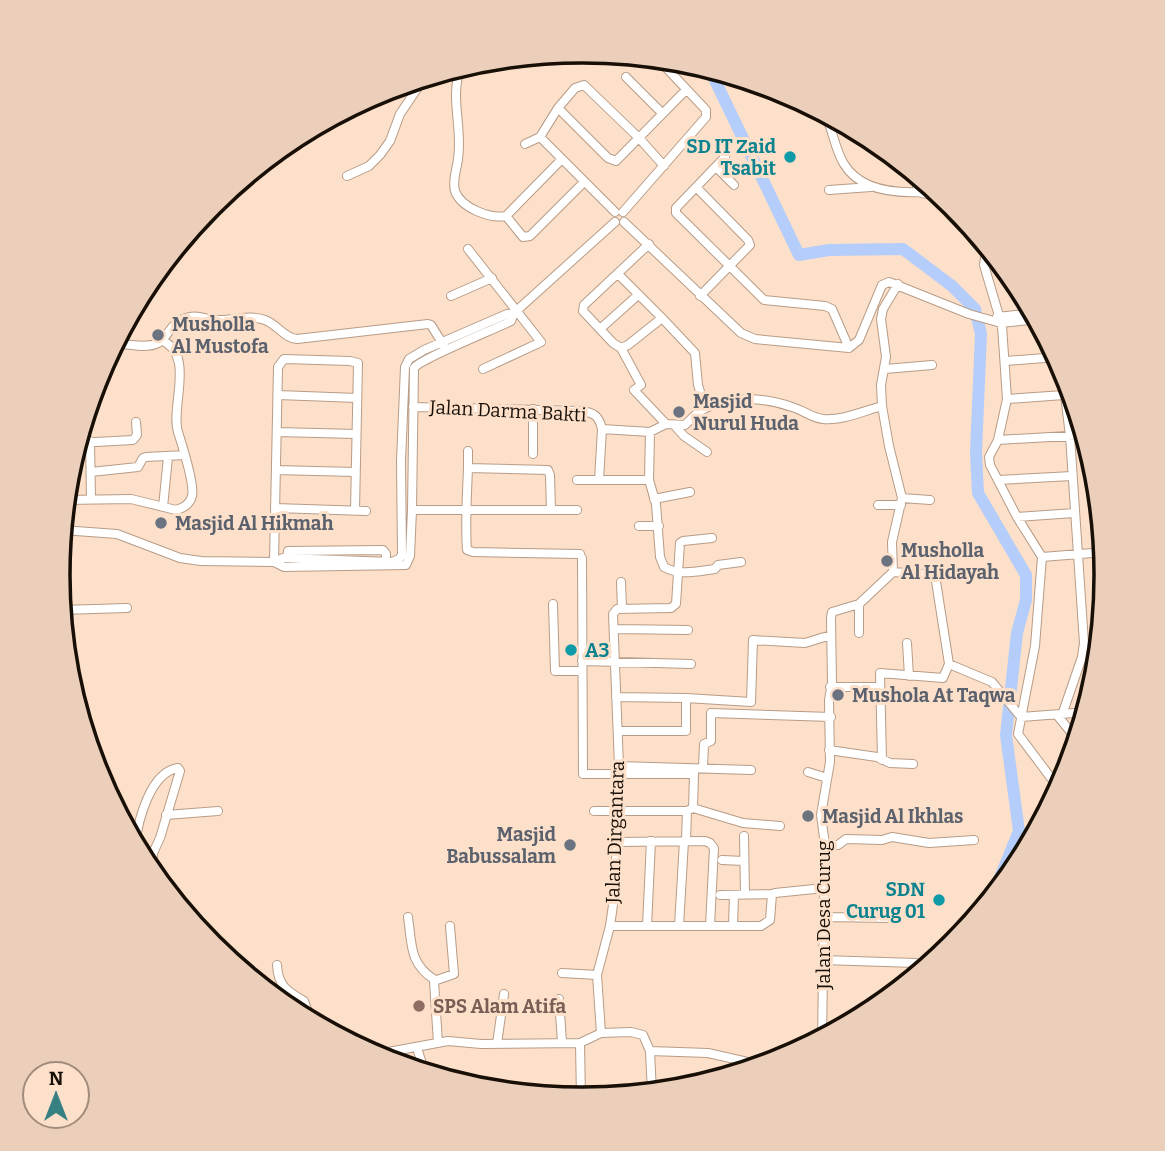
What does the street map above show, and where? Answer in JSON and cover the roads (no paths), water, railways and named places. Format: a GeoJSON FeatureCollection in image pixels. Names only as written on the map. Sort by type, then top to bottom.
{"type":"FeatureCollection","features":[{"type":"Feature","properties":{"kind":"street"},"geometry":{"type":"LineString","coordinates":[[615,222],[613,218],[664,166],[706,117],[705,110],[669,71]]}},
{"type":"Feature","properties":{"kind":"street"},"geometry":{"type":"LineString","coordinates":[[626,77],[662,113]]}},
{"type":"Feature","properties":{"kind":"street"},"geometry":{"type":"LineString","coordinates":[[457,79],[459,144],[454,176],[455,191],[461,200],[476,211],[498,217],[506,216],[561,160]]}},
{"type":"Feature","properties":{"kind":"street"},"geometry":{"type":"LineString","coordinates":[[525,145],[540,137],[558,108],[575,88],[583,85],[639,138],[664,166]]}},
{"type":"Feature","properties":{"kind":"street"},"geometry":{"type":"LineString","coordinates":[[558,108],[612,161],[617,161],[686,89]]}},
{"type":"Feature","properties":{"kind":"street"},"geometry":{"type":"LineString","coordinates":[[347,176],[369,166],[380,155],[390,141],[400,114],[416,91]]}},
{"type":"Feature","properties":{"kind":"street"},"geometry":{"type":"LineString","coordinates":[[829,127],[843,164],[860,180],[889,192],[924,193]]}},
{"type":"Feature","properties":{"kind":"street"},"geometry":{"type":"LineString","coordinates":[[540,137],[561,160],[626,216],[624,222]]}},
{"type":"Feature","properties":{"kind":"street"},"geometry":{"type":"LineString","coordinates":[[725,157],[677,208],[676,214],[767,301],[825,306],[832,309],[849,348]]}},
{"type":"Feature","properties":{"kind":"street"},"geometry":{"type":"LineString","coordinates":[[716,167],[734,185]]}},
{"type":"Feature","properties":{"kind":"street"},"geometry":{"type":"LineString","coordinates":[[506,216],[523,237],[530,236],[584,181]]}},
{"type":"Feature","properties":{"kind":"street"},"geometry":{"type":"LineString","coordinates":[[829,190],[874,187]]}},
{"type":"Feature","properties":{"kind":"street"},"geometry":{"type":"LineString","coordinates":[[697,188],[750,243],[749,248],[700,296]]}},
{"type":"Feature","properties":{"kind":"street"},"geometry":{"type":"LineString","coordinates":[[917,188],[918,192]]}},
{"type":"Feature","properties":{"kind":"street"},"geometry":{"type":"LineString","coordinates":[[615,222],[624,222]]}},
{"type":"Feature","properties":{"kind":"street"},"geometry":{"type":"LineString","coordinates":[[274,562],[284,567],[403,567],[410,556],[416,363],[507,314],[516,312],[615,222]]}},
{"type":"Feature","properties":{"kind":"street"},"geometry":{"type":"LineString","coordinates":[[624,222],[700,296],[748,337],[762,341],[849,348],[859,340],[882,285],[889,282],[985,319],[1026,319]]}},
{"type":"Feature","properties":{"kind":"street"},"geometry":{"type":"LineString","coordinates":[[649,244],[583,307],[584,313],[621,348],[641,385],[634,390],[671,425],[707,452]]}},
{"type":"Feature","properties":{"kind":"street"},"geometry":{"type":"LineString","coordinates":[[468,249],[541,342],[483,369]]}},
{"type":"Feature","properties":{"kind":"street"},"geometry":{"type":"LineString","coordinates":[[985,259],[1000,320],[1007,399],[998,440],[989,457],[992,472],[1042,557],[1035,646],[1019,715],[1019,737],[1052,780]]}},
{"type":"Feature","properties":{"kind":"street"},"geometry":{"type":"LineString","coordinates":[[618,274],[693,349],[697,360],[698,385],[705,408]]}},
{"type":"Feature","properties":{"kind":"street"},"geometry":{"type":"LineString","coordinates":[[452,296],[492,278]]}},
{"type":"Feature","properties":{"kind":"street"},"geometry":{"type":"LineString","coordinates":[[898,284],[883,309],[881,319],[886,357],[881,385],[882,407],[902,501],[892,542],[893,572],[935,575],[966,570]]}},
{"type":"Feature","properties":{"kind":"street"},"geometry":{"type":"LineString","coordinates":[[600,329],[638,295]]}},
{"type":"Feature","properties":{"kind":"street"},"geometry":{"type":"LineString","coordinates":[[1000,320],[1024,315]]}},
{"type":"Feature","properties":{"kind":"street"},"geometry":{"type":"LineString","coordinates":[[126,344],[151,345],[161,340],[171,326],[182,319],[197,316],[218,320],[247,317],[262,319],[277,326],[289,338],[298,339],[428,324],[445,347]]}},
{"type":"Feature","properties":{"kind":"street"},"geometry":{"type":"LineString","coordinates":[[621,348],[662,318]]}},
{"type":"Feature","properties":{"kind":"street"},"geometry":{"type":"LineString","coordinates":[[76,500],[131,499],[181,509],[190,502],[193,494],[184,446],[177,430],[179,369],[172,348],[161,340]]}},
{"type":"Feature","properties":{"kind":"street"},"geometry":{"type":"LineString","coordinates":[[72,531],[117,534],[180,558],[201,561],[274,562],[288,558],[288,551],[383,550],[386,561],[397,561],[402,555],[401,461],[405,367],[415,355],[445,347]]}},
{"type":"Feature","properties":{"kind":"street"},"geometry":{"type":"LineString","coordinates":[[1005,360],[1046,358]]}},
{"type":"Feature","properties":{"kind":"street"},"geometry":{"type":"LineString","coordinates":[[274,562],[279,364],[284,359],[350,360],[359,365],[355,511]]}},
{"type":"Feature","properties":{"kind":"street"},"geometry":{"type":"LineString","coordinates":[[885,369],[932,365]]}},
{"type":"Feature","properties":{"kind":"street"},"geometry":{"type":"LineString","coordinates":[[278,395],[357,398]]}},
{"type":"Feature","properties":{"kind":"street"},"geometry":{"type":"LineString","coordinates":[[1007,399],[1062,395]]}},
{"type":"Feature","properties":{"kind":"street"},"geometry":{"type":"LineString","coordinates":[[1060,715],[1082,657],[1084,643],[1070,436],[1064,400]]}},
{"type":"Feature","properties":{"kind":"street"},"geometry":{"type":"LineString","coordinates":[[741,562],[718,565],[715,569],[677,572],[664,567],[660,557],[659,526],[649,480],[650,432],[671,425],[685,425],[705,408],[732,401],[764,401],[791,406],[814,417],[829,419],[882,407]]}},
{"type":"Feature","properties":{"kind":"street","name":"Jalan Darma Bakti"},"geometry":{"type":"LineString","coordinates":[[413,407],[591,413],[600,421],[602,429],[650,432]]}},
{"type":"Feature","properties":{"kind":"street"},"geometry":{"type":"LineString","coordinates":[[533,409],[533,453]]}},
{"type":"Feature","properties":{"kind":"street"},"geometry":{"type":"LineString","coordinates":[[91,499],[90,442],[133,440],[137,435],[136,422]]}},
{"type":"Feature","properties":{"kind":"street"},"geometry":{"type":"LineString","coordinates":[[599,480],[602,429]]}},
{"type":"Feature","properties":{"kind":"street"},"geometry":{"type":"LineString","coordinates":[[277,432],[356,434]]}},
{"type":"Feature","properties":{"kind":"street"},"geometry":{"type":"LineString","coordinates":[[998,440],[1076,436]]}},
{"type":"Feature","properties":{"kind":"street"},"geometry":{"type":"LineString","coordinates":[[467,510],[468,451]]}},
{"type":"Feature","properties":{"kind":"street"},"geometry":{"type":"LineString","coordinates":[[91,472],[138,467],[143,458],[185,455]]}},
{"type":"Feature","properties":{"kind":"street"},"geometry":{"type":"LineString","coordinates":[[163,507],[168,457]]}},
{"type":"Feature","properties":{"kind":"street"},"geometry":{"type":"LineString","coordinates":[[401,461],[412,461]]}},
{"type":"Feature","properties":{"kind":"street"},"geometry":{"type":"LineString","coordinates":[[468,468],[548,470],[551,510]]}},
{"type":"Feature","properties":{"kind":"street"},"geometry":{"type":"LineString","coordinates":[[276,470],[355,472]]}},
{"type":"Feature","properties":{"kind":"street"},"geometry":{"type":"LineString","coordinates":[[998,480],[1072,476]]}},
{"type":"Feature","properties":{"kind":"street"},"geometry":{"type":"LineString","coordinates":[[577,480],[649,480]]}},
{"type":"Feature","properties":{"kind":"street"},"geometry":{"type":"LineString","coordinates":[[654,499],[690,492]]}},
{"type":"Feature","properties":{"kind":"street"},"geometry":{"type":"LineString","coordinates":[[878,505],[930,500]]}},
{"type":"Feature","properties":{"kind":"street"},"geometry":{"type":"LineString","coordinates":[[275,509],[366,511]]}},
{"type":"Feature","properties":{"kind":"street"},"geometry":{"type":"LineString","coordinates":[[412,510],[577,510]]}},
{"type":"Feature","properties":{"kind":"street","name":"Jalan Dirgantara"},"geometry":{"type":"LineString","coordinates":[[467,510],[467,545],[470,551],[581,556],[583,774],[619,770]]}},
{"type":"Feature","properties":{"kind":"street"},"geometry":{"type":"LineString","coordinates":[[1017,517],[1074,513]]}},
{"type":"Feature","properties":{"kind":"street"},"geometry":{"type":"LineString","coordinates":[[639,526],[659,526]]}},
{"type":"Feature","properties":{"kind":"street"},"geometry":{"type":"LineString","coordinates":[[688,630],[614,629],[614,611],[671,608],[676,604],[680,543],[712,538]]}},
{"type":"Feature","properties":{"kind":"street"},"geometry":{"type":"LineString","coordinates":[[1042,557],[1094,552]]}},
{"type":"Feature","properties":{"kind":"street","name":"Jalan Desa Curug"},"geometry":{"type":"LineString","coordinates":[[822,1028],[825,845],[821,815],[830,750],[832,612],[859,604],[893,572]]}},
{"type":"Feature","properties":{"kind":"street"},"geometry":{"type":"LineString","coordinates":[[882,760],[880,673],[943,678],[949,664],[935,575]]}},
{"type":"Feature","properties":{"kind":"street"},"geometry":{"type":"LineString","coordinates":[[621,582],[622,609]]}},
{"type":"Feature","properties":{"kind":"street"},"geometry":{"type":"LineString","coordinates":[[553,604],[555,671],[582,671]]}},
{"type":"Feature","properties":{"kind":"street"},"geometry":{"type":"LineString","coordinates":[[859,604],[859,633]]}},
{"type":"Feature","properties":{"kind":"street"},"geometry":{"type":"LineString","coordinates":[[71,610],[127,608]]}},
{"type":"Feature","properties":{"kind":"street","name":"Jalan Dirgantara"},"geometry":{"type":"LineString","coordinates":[[601,1033],[597,975],[610,926],[619,811],[614,629]]}},
{"type":"Feature","properties":{"kind":"street"},"geometry":{"type":"LineString","coordinates":[[616,697],[751,702],[753,639],[805,643],[831,635]]}},
{"type":"Feature","properties":{"kind":"street"},"geometry":{"type":"LineString","coordinates":[[906,643],[909,676]]}},
{"type":"Feature","properties":{"kind":"street"},"geometry":{"type":"LineString","coordinates":[[582,661],[691,664]]}},
{"type":"Feature","properties":{"kind":"street"},"geometry":{"type":"LineString","coordinates":[[949,664],[992,682],[1019,715]]}},
{"type":"Feature","properties":{"kind":"street"},"geometry":{"type":"LineString","coordinates":[[830,687],[880,687]]}},
{"type":"Feature","properties":{"kind":"street"},"geometry":{"type":"LineString","coordinates":[[618,731],[686,731],[686,698]]}},
{"type":"Feature","properties":{"kind":"street"},"geometry":{"type":"LineString","coordinates":[[703,768],[704,744],[711,741],[711,713],[831,717]]}},
{"type":"Feature","properties":{"kind":"street"},"geometry":{"type":"LineString","coordinates":[[1019,715],[1076,713]]}},
{"type":"Feature","properties":{"kind":"street"},"geometry":{"type":"LineString","coordinates":[[1060,715],[1071,731]]}},
{"type":"Feature","properties":{"kind":"street"},"geometry":{"type":"LineString","coordinates":[[830,750],[846,751],[890,764],[913,764]]}},
{"type":"Feature","properties":{"kind":"street"},"geometry":{"type":"LineString","coordinates":[[139,831],[149,793],[162,776],[177,768],[180,771],[153,856]]}},
{"type":"Feature","properties":{"kind":"street"},"geometry":{"type":"LineString","coordinates":[[619,770],[751,770]]}},
{"type":"Feature","properties":{"kind":"street"},"geometry":{"type":"LineString","coordinates":[[679,926],[692,771]]}},
{"type":"Feature","properties":{"kind":"street"},"geometry":{"type":"LineString","coordinates":[[808,772],[827,778]]}},
{"type":"Feature","properties":{"kind":"street"},"geometry":{"type":"LineString","coordinates":[[594,811],[690,809],[743,823],[780,827]]}},
{"type":"Feature","properties":{"kind":"street"},"geometry":{"type":"LineString","coordinates":[[166,815],[218,811]]}},
{"type":"Feature","properties":{"kind":"street"},"geometry":{"type":"LineString","coordinates":[[744,836],[745,894]]}},
{"type":"Feature","properties":{"kind":"street"},"geometry":{"type":"LineString","coordinates":[[825,845],[838,845],[846,839],[882,840],[892,837],[929,843],[974,840]]}},
{"type":"Feature","properties":{"kind":"street"},"geometry":{"type":"LineString","coordinates":[[648,926],[652,841]]}},
{"type":"Feature","properties":{"kind":"street"},"geometry":{"type":"LineString","coordinates":[[617,842],[709,841],[714,848],[710,926]]}},
{"type":"Feature","properties":{"kind":"street"},"geometry":{"type":"LineString","coordinates":[[723,860],[744,861]]}},
{"type":"Feature","properties":{"kind":"street"},"geometry":{"type":"LineString","coordinates":[[720,895],[772,894],[824,888]]}},
{"type":"Feature","properties":{"kind":"street"},"geometry":{"type":"LineString","coordinates":[[610,926],[761,926],[768,923],[771,916],[772,894]]}},
{"type":"Feature","properties":{"kind":"street"},"geometry":{"type":"LineString","coordinates":[[733,926],[734,895]]}},
{"type":"Feature","properties":{"kind":"street"},"geometry":{"type":"LineString","coordinates":[[408,917],[415,962],[420,970],[435,980]]}},
{"type":"Feature","properties":{"kind":"street"},"geometry":{"type":"LineString","coordinates":[[825,917],[890,918]]}},
{"type":"Feature","properties":{"kind":"street"},"geometry":{"type":"LineString","coordinates":[[435,980],[454,974],[450,926]]}},
{"type":"Feature","properties":{"kind":"street"},"geometry":{"type":"LineString","coordinates":[[823,960],[916,963]]}},
{"type":"Feature","properties":{"kind":"street"},"geometry":{"type":"LineString","coordinates":[[277,965],[279,982],[285,990],[304,1001],[306,1007]]}},
{"type":"Feature","properties":{"kind":"street"},"geometry":{"type":"LineString","coordinates":[[562,973],[597,975]]}},
{"type":"Feature","properties":{"kind":"street"},"geometry":{"type":"LineString","coordinates":[[435,980],[438,1043]]}},
{"type":"Feature","properties":{"kind":"street"},"geometry":{"type":"LineString","coordinates":[[497,1044],[504,994]]}},
{"type":"Feature","properties":{"kind":"street"},"geometry":{"type":"LineString","coordinates":[[559,999],[562,1042]]}},
{"type":"Feature","properties":{"kind":"street"},"geometry":{"type":"LineString","coordinates":[[393,1052],[448,1041],[497,1044],[580,1043],[601,1033],[638,1033],[643,1035],[650,1051],[652,1084]]}},
{"type":"Feature","properties":{"kind":"street"},"geometry":{"type":"LineString","coordinates":[[580,1043],[581,1088]]}},
{"type":"Feature","properties":{"kind":"street"},"geometry":{"type":"LineString","coordinates":[[417,1048],[422,1062]]}},
{"type":"Feature","properties":{"kind":"street"},"geometry":{"type":"LineString","coordinates":[[650,1051],[708,1053],[746,1061]]}},
{"type":"Feature","properties":{"kind":"waterway"},"geometry":{"type":"LineString","coordinates":[[715,80],[799,255],[829,250],[903,249],[952,286],[975,309],[981,334],[976,453],[978,493],[1026,575],[1026,600],[1017,633],[1006,735],[1019,831],[1005,866]]}},
{"type":"Feature","properties":{"kind":"place","name":"SD IT Zaid Tsabit"},"geometry":{"type":"Point","coordinates":[790,157]}},
{"type":"Feature","properties":{"kind":"place","name":"Musholla Al Mustofa"},"geometry":{"type":"Point","coordinates":[158,335]}},
{"type":"Feature","properties":{"kind":"place","name":"Masjid Nurul Huda"},"geometry":{"type":"Point","coordinates":[679,412]}},
{"type":"Feature","properties":{"kind":"place","name":"Masjid Al Hikmah"},"geometry":{"type":"Point","coordinates":[161,523]}},
{"type":"Feature","properties":{"kind":"place","name":"Musholla Al Hidayah"},"geometry":{"type":"Point","coordinates":[887,561]}},
{"type":"Feature","properties":{"kind":"place","name":"A3"},"geometry":{"type":"Point","coordinates":[571,650]}},
{"type":"Feature","properties":{"kind":"place","name":"Mushola At Taqwa"},"geometry":{"type":"Point","coordinates":[838,695]}},
{"type":"Feature","properties":{"kind":"place","name":"Masjid Al Ikhlas"},"geometry":{"type":"Point","coordinates":[808,816]}},
{"type":"Feature","properties":{"kind":"place","name":"Masjid Babussalam"},"geometry":{"type":"Point","coordinates":[570,845]}},
{"type":"Feature","properties":{"kind":"place","name":"SDN Curug 01"},"geometry":{"type":"Point","coordinates":[939,900]}},
{"type":"Feature","properties":{"kind":"place","name":"SPS Alam Atifa"},"geometry":{"type":"Point","coordinates":[419,1006]}}]}
